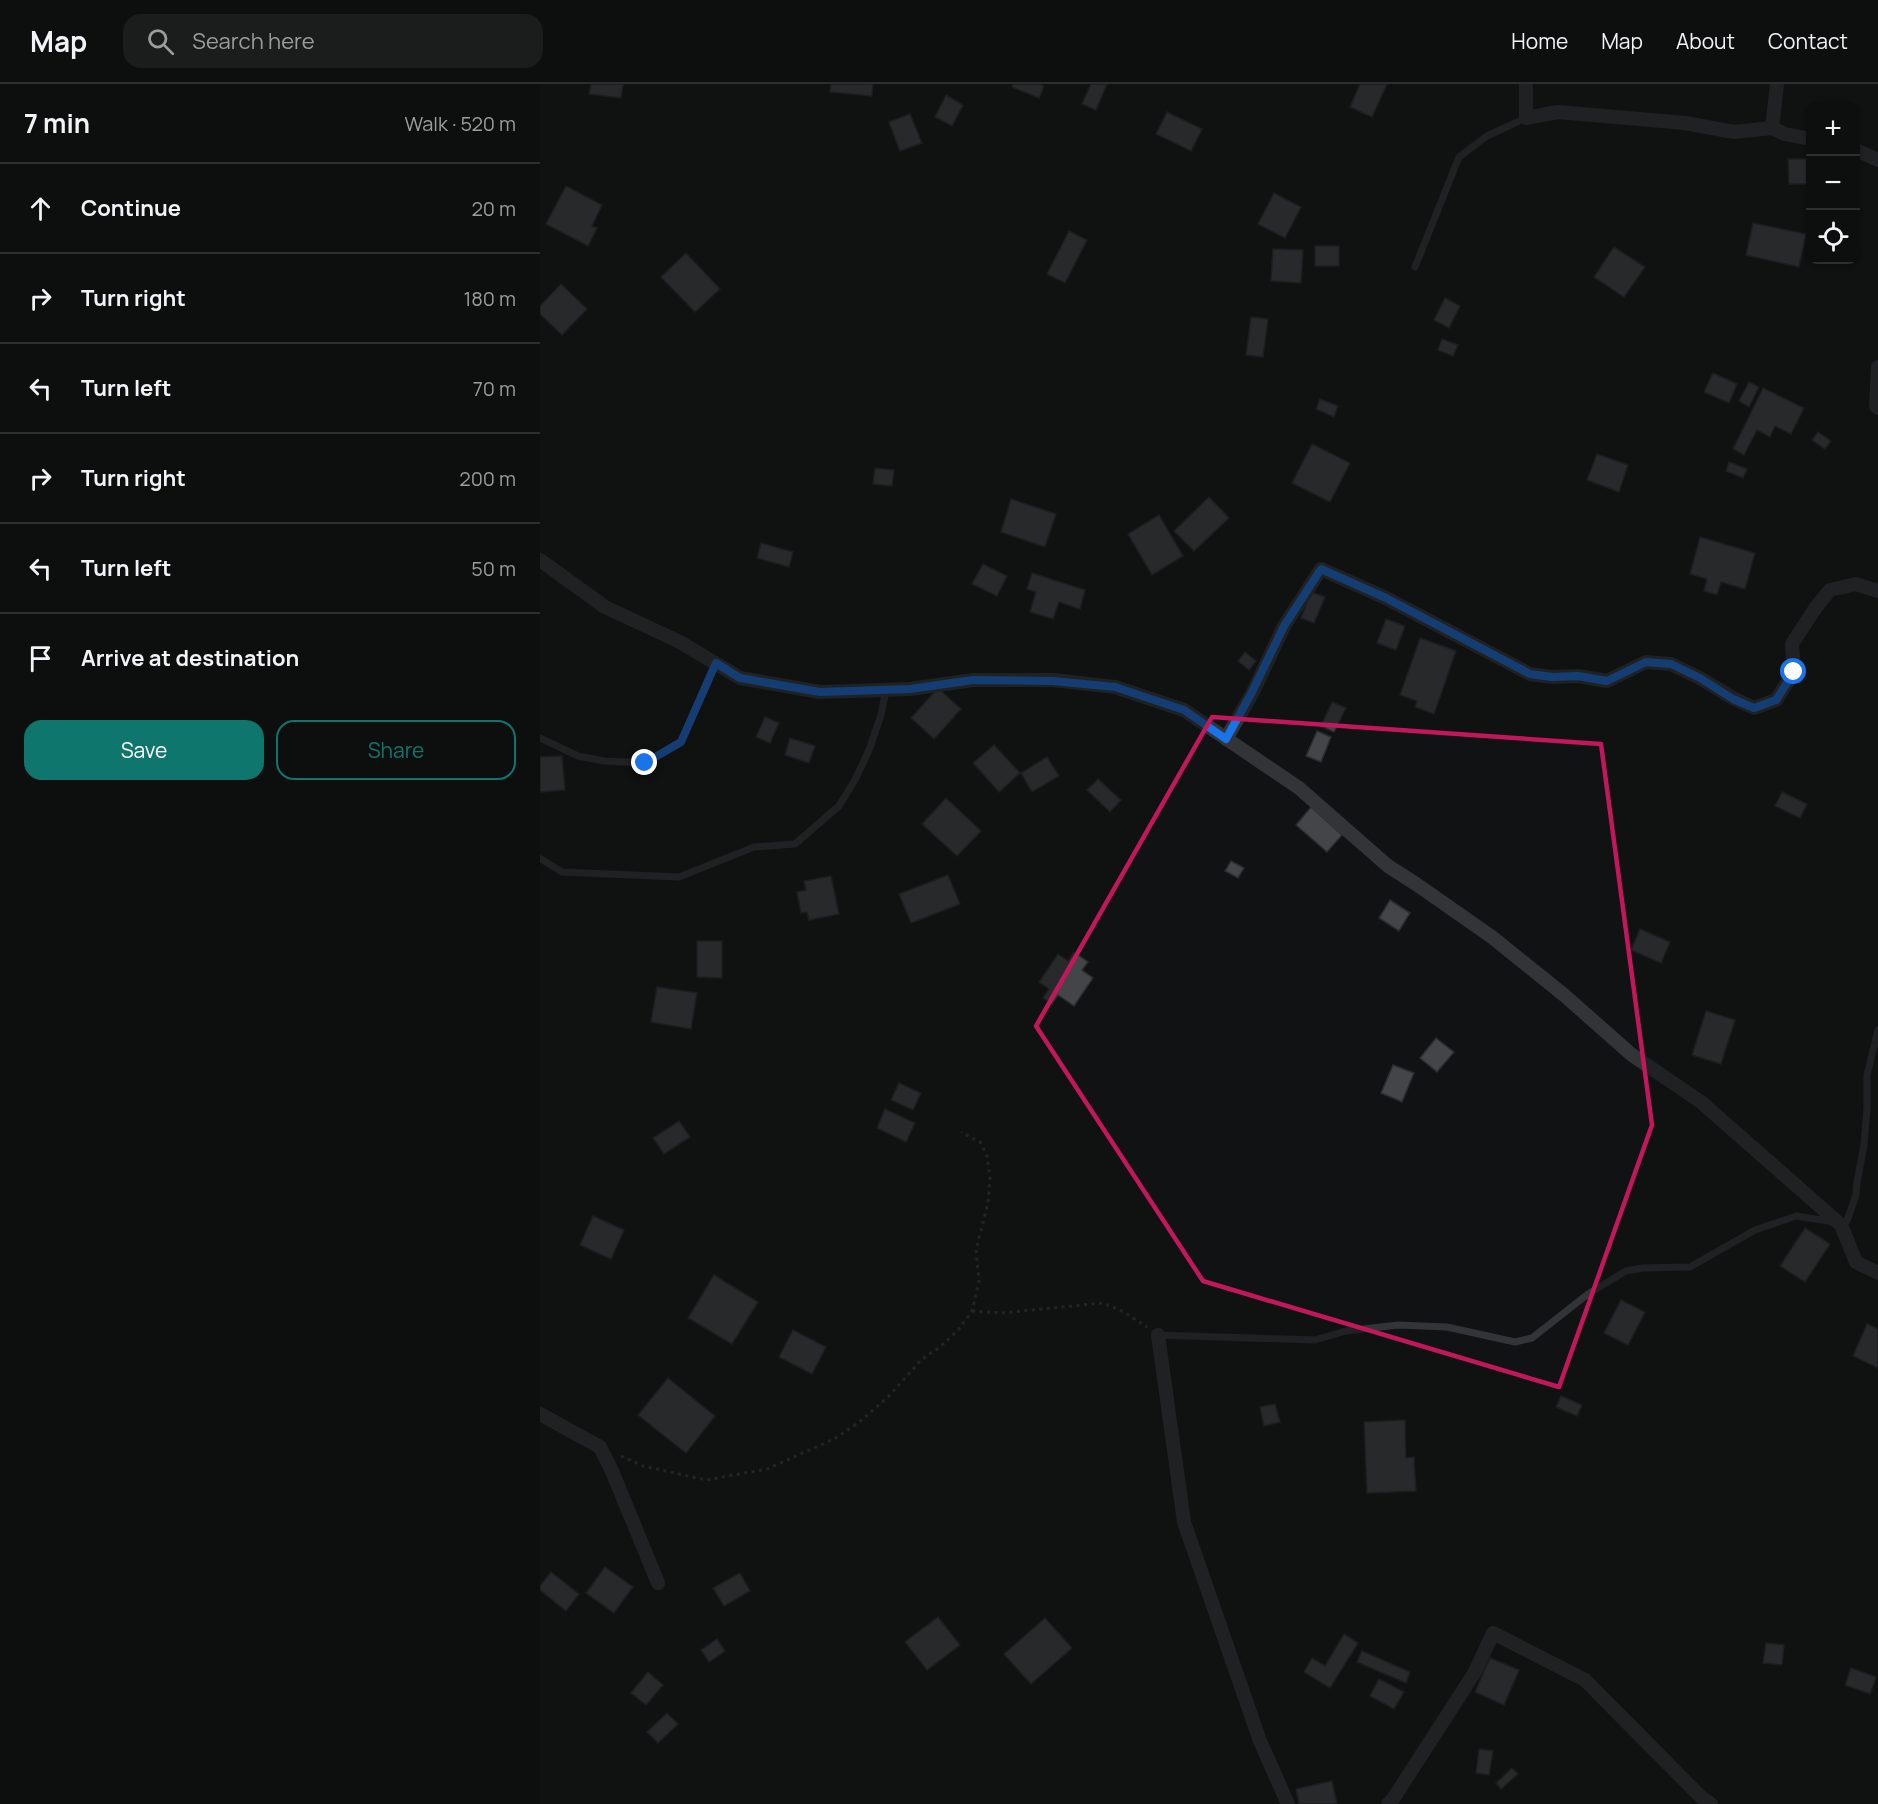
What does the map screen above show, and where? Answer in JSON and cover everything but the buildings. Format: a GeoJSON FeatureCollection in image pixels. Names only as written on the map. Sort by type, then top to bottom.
{"type":"FeatureCollection","features":[{"type":"Feature","properties":{"kind":"street"},"geometry":{"type":"LineString","coordinates":[[1526,84],[1526,118],[1558,112],[1685,123],[1734,132],[1772,128],[1785,134],[1806,138]]}},
{"type":"Feature","properties":{"kind":"street"},"geometry":{"type":"LineString","coordinates":[[1772,128],[1778,84]]}},
{"type":"Feature","properties":{"kind":"street"},"geometry":{"type":"LineString","coordinates":[[1860,152],[1878,160]]}},
{"type":"Feature","properties":{"kind":"street"},"geometry":{"type":"LineString","coordinates":[[1878,367],[1876,406],[1878,408]]}},
{"type":"Feature","properties":{"kind":"street"},"geometry":{"type":"LineString","coordinates":[[540,560],[605,607],[680,642],[740,678],[820,692],[910,689],[973,680],[1053,681],[1115,687],[1184,710],[1299,788],[1388,866],[1492,937],[1564,995],[1632,1055],[1701,1102],[1841,1225],[1856,1262],[1878,1273]]}},
{"type":"Feature","properties":{"kind":"street"},"geometry":{"type":"LineString","coordinates":[[1226,739],[1284,626],[1321,569],[1386,598],[1530,674],[1552,677],[1578,676],[1607,681],[1646,662],[1671,664],[1700,678],[1733,699],[1754,708],[1776,700],[1782,691],[1794,672],[1792,644],[1816,607],[1830,591],[1856,584],[1878,591]]}},
{"type":"Feature","properties":{"kind":"street"},"geometry":{"type":"LineString","coordinates":[[1158,1335],[1184,1522],[1260,1741],[1288,1804]]}},
{"type":"Feature","properties":{"kind":"street"},"geometry":{"type":"LineString","coordinates":[[540,1414],[600,1447],[658,1583]]}},
{"type":"Feature","properties":{"kind":"street"},"geometry":{"type":"LineString","coordinates":[[1388,1804],[1475,1672],[1493,1633],[1585,1680],[1701,1797],[1711,1804]]}},
{"type":"Feature","properties":{"kind":"lane"},"geometry":{"type":"LineString","coordinates":[[1415,267],[1459,157],[1487,136],[1526,118]]}},
{"type":"Feature","properties":{"kind":"lane"},"geometry":{"type":"LineString","coordinates":[[540,738],[578,756],[603,761],[645,763],[681,742],[716,663]]}},
{"type":"Feature","properties":{"kind":"lane"},"geometry":{"type":"LineString","coordinates":[[541,859],[562,872],[680,877],[754,847],[795,844],[839,806],[856,778],[881,715],[886,690]]}},
{"type":"Feature","properties":{"kind":"lane"},"geometry":{"type":"LineString","coordinates":[[1158,1335],[1315,1340],[1346,1331],[1398,1325],[1447,1327],[1515,1342],[1532,1338],[1588,1294],[1626,1271],[1644,1268],[1690,1267],[1755,1230],[1796,1216],[1841,1225],[1847,1221],[1856,1195],[1865,1127],[1867,1075],[1878,1030]]}},
{"type":"Feature","properties":{"kind":"path"},"geometry":{"type":"LineString","coordinates":[[600,1447],[643,1466],[706,1480],[767,1469],[834,1439],[858,1423],[888,1397],[922,1359],[960,1329],[972,1311],[979,1281],[976,1250],[988,1203],[990,1177],[987,1156],[980,1142],[961,1132]]}},
{"type":"Feature","properties":{"kind":"path"},"geometry":{"type":"LineString","coordinates":[[972,1311],[1001,1313],[1103,1303],[1124,1312],[1158,1335]]}},
{"type":"Feature","properties":{"kind":"highlighted area"},"geometry":{"type":"Polygon","coordinates":[[[1212,717],[1601,744],[1652,1125],[1559,1387],[1203,1281],[1036,1026],[1212,717]]]}},
{"type":"Feature","properties":{"kind":"route"},"geometry":{"type":"LineString","coordinates":[[645,763],[681,742],[716,663],[740,678],[820,692],[910,689],[973,680],[1053,681],[1115,687],[1184,710],[1226,739],[1284,626],[1321,569],[1386,598],[1530,674],[1552,677],[1578,676],[1607,681],[1646,662],[1671,664],[1700,678],[1733,699],[1754,708],[1776,700],[1794,672]]}}]}
